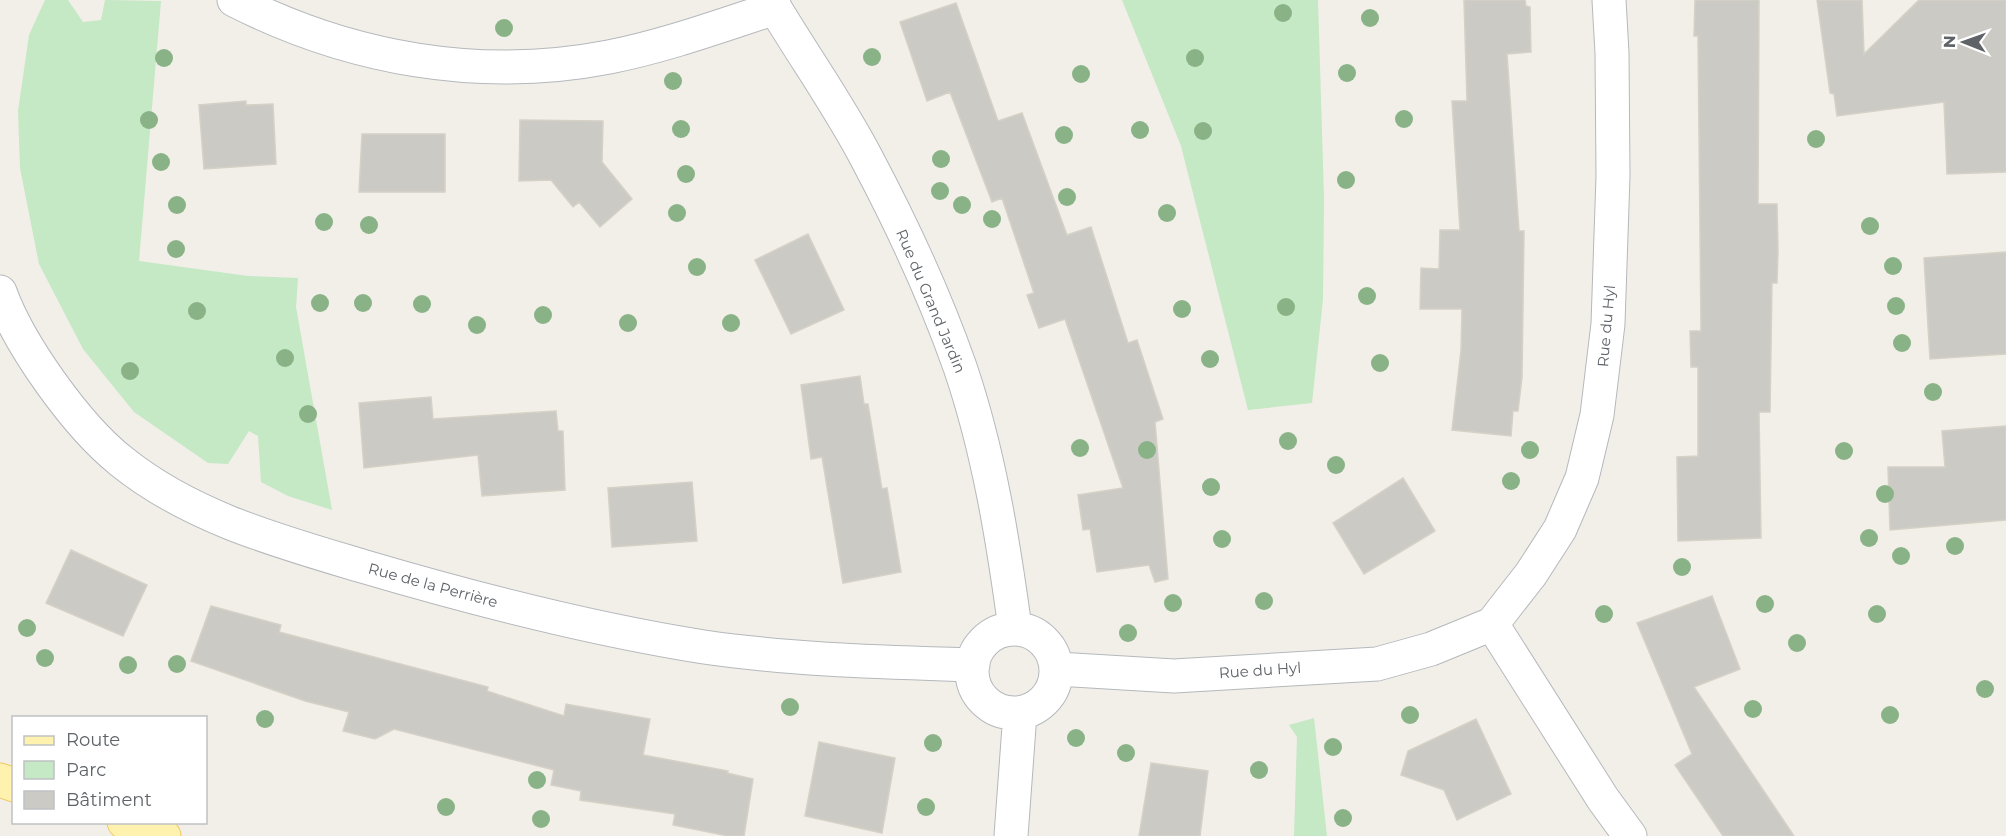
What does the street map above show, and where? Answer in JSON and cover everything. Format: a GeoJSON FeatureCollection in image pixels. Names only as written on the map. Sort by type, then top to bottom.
{"type":"FeatureCollection","features":[{"type":"Feature","properties":{"kind":"main road"},"geometry":{"type":"LineString","coordinates":[[130,824],[164,836]]}},
{"type":"Feature","properties":{"kind":"street"},"geometry":{"type":"LineString","coordinates":[[234,0],[269,18],[329,41],[416,62],[481,68],[543,65],[609,57],[693,35],[774,4]]}},
{"type":"Feature","properties":{"kind":"street","name":"Rue du Hyl"},"geometry":{"type":"LineString","coordinates":[[1057,669],[1174,676],[1377,664],[1431,649],[1492,624],[1531,574],[1560,529],[1582,478],[1597,415],[1608,324],[1614,176],[1609,0]]}},
{"type":"Feature","properties":{"kind":"street","name":"Rue du Grand Jardin"},"geometry":{"type":"LineString","coordinates":[[774,4],[867,158],[922,272],[960,366],[988,463],[1001,525],[1015,628]]}},
{"type":"Feature","properties":{"kind":"street","name":"Rue de la Perrière"},"geometry":{"type":"LineString","coordinates":[[0,292],[10,318],[51,380],[83,421],[120,461],[180,500],[231,523],[299,548],[437,588],[569,620],[693,644],[824,660],[973,665]]}},
{"type":"Feature","properties":{"kind":"street"},"geometry":{"type":"LineString","coordinates":[[1492,624],[1603,799],[1630,836]]}},
{"type":"Feature","properties":{"kind":"street"},"geometry":{"type":"LineString","coordinates":[[1015,628],[1036,635],[1051,650],[1057,669],[1054,685],[1048,698],[1034,708],[1020,713],[1010,713],[987,703],[978,691],[973,665],[978,650],[988,638],[1000,631],[1015,628]]}},
{"type":"Feature","properties":{"kind":"street"},"geometry":{"type":"LineString","coordinates":[[1011,836],[1020,713]]}},
{"type":"Feature","properties":{"kind":"green space"},"geometry":{"type":"Polygon","coordinates":[[[45,0],[68,0],[83,22],[101,20],[105,0],[161,1],[139,261],[248,276],[298,278],[296,307],[332,510],[288,496],[261,482],[258,436],[249,431],[228,464],[208,463],[134,412],[83,349],[39,264],[20,168],[18,111],[29,35],[45,0]]]}},
{"type":"Feature","properties":{"kind":"green space"},"geometry":{"type":"Polygon","coordinates":[[[1122,0],[1318,0],[1324,198],[1323,299],[1312,403],[1248,410],[1181,146],[1122,0]]]}},
{"type":"Feature","properties":{"kind":"green space"},"geometry":{"type":"Polygon","coordinates":[[[1314,718],[1327,836],[1294,836],[1297,737],[1289,725],[1314,718]]]}},
{"type":"Feature","properties":{"kind":"building"},"geometry":{"type":"Polygon","coordinates":[[[1464,0],[1525,0],[1526,6],[1530,7],[1531,52],[1507,54],[1519,231],[1524,231],[1522,377],[1518,411],[1513,411],[1511,436],[1452,430],[1461,350],[1462,309],[1420,309],[1421,268],[1439,269],[1440,230],[1460,230],[1452,101],[1467,101],[1464,0]]]}},
{"type":"Feature","properties":{"kind":"building"},"geometry":{"type":"Polygon","coordinates":[[[1695,0],[1759,0],[1758,204],[1777,204],[1778,250],[1777,283],[1772,283],[1770,412],[1759,412],[1761,538],[1678,541],[1677,457],[1698,456],[1698,367],[1691,367],[1690,331],[1701,331],[1698,36],[1694,36],[1695,0]]]}},
{"type":"Feature","properties":{"kind":"building"},"geometry":{"type":"Polygon","coordinates":[[[1817,0],[1862,0],[1864,54],[1919,0],[2006,0],[2006,172],[1947,174],[1944,102],[1837,116],[1834,94],[1830,93],[1817,0]]]}},
{"type":"Feature","properties":{"kind":"building"},"geometry":{"type":"Polygon","coordinates":[[[956,3],[998,121],[1022,113],[1067,235],[1091,227],[1128,343],[1137,340],[1163,419],[1155,422],[1168,579],[1155,582],[1149,565],[1097,572],[1090,529],[1083,530],[1078,495],[1123,488],[1065,319],[1039,328],[1027,295],[1034,293],[1002,198],[992,202],[950,92],[927,101],[900,22],[956,3]]]}},
{"type":"Feature","properties":{"kind":"building"},"geometry":{"type":"Polygon","coordinates":[[[246,101],[246,105],[273,104],[276,164],[204,169],[199,105],[246,101]]]}},
{"type":"Feature","properties":{"kind":"building"},"geometry":{"type":"Polygon","coordinates":[[[520,120],[603,121],[602,162],[632,199],[600,227],[579,202],[573,207],[551,180],[519,181],[520,120]]]}},
{"type":"Feature","properties":{"kind":"building"},"geometry":{"type":"Polygon","coordinates":[[[362,134],[445,134],[445,192],[359,192],[362,134]]]}},
{"type":"Feature","properties":{"kind":"building"},"geometry":{"type":"Polygon","coordinates":[[[808,234],[844,310],[791,334],[755,260],[808,234]]]}},
{"type":"Feature","properties":{"kind":"building"},"geometry":{"type":"Polygon","coordinates":[[[2006,252],[2006,354],[1930,359],[1924,258],[2006,252]]]}},
{"type":"Feature","properties":{"kind":"building"},"geometry":{"type":"Polygon","coordinates":[[[860,376],[864,404],[868,404],[882,489],[887,488],[901,572],[843,583],[822,457],[811,459],[801,385],[860,376]]]}},
{"type":"Feature","properties":{"kind":"building"},"geometry":{"type":"Polygon","coordinates":[[[431,397],[433,419],[556,411],[558,431],[563,431],[565,490],[482,496],[478,455],[364,468],[359,403],[431,397]]]}},
{"type":"Feature","properties":{"kind":"building"},"geometry":{"type":"Polygon","coordinates":[[[2006,426],[2006,520],[1890,530],[1888,467],[1945,467],[1942,431],[2006,426]]]}},
{"type":"Feature","properties":{"kind":"building"},"geometry":{"type":"Polygon","coordinates":[[[1403,478],[1435,531],[1364,574],[1333,523],[1403,478]]]}},
{"type":"Feature","properties":{"kind":"building"},"geometry":{"type":"Polygon","coordinates":[[[692,482],[697,541],[612,547],[608,488],[692,482]]]}},
{"type":"Feature","properties":{"kind":"building"},"geometry":{"type":"Polygon","coordinates":[[[71,550],[147,585],[123,636],[46,603],[71,550]]]}},
{"type":"Feature","properties":{"kind":"building"},"geometry":{"type":"Polygon","coordinates":[[[1712,596],[1740,669],[1694,687],[1794,836],[1723,836],[1675,765],[1692,754],[1637,623],[1712,596]]]}},
{"type":"Feature","properties":{"kind":"building"},"geometry":{"type":"Polygon","coordinates":[[[211,606],[281,625],[279,632],[488,687],[487,691],[564,716],[566,704],[650,719],[643,755],[728,771],[727,773],[753,779],[744,836],[728,836],[673,825],[675,814],[580,800],[581,791],[551,785],[554,770],[394,729],[375,739],[343,731],[349,712],[305,701],[191,661],[211,606]]]}},
{"type":"Feature","properties":{"kind":"building"},"geometry":{"type":"Polygon","coordinates":[[[1476,719],[1511,794],[1457,820],[1444,790],[1401,775],[1408,751],[1476,719]]]}},
{"type":"Feature","properties":{"kind":"building"},"geometry":{"type":"Polygon","coordinates":[[[819,742],[895,758],[882,833],[805,816],[819,742]]]}},
{"type":"Feature","properties":{"kind":"building"},"geometry":{"type":"Polygon","coordinates":[[[1151,763],[1208,771],[1200,836],[1139,836],[1151,763]]]}}]}
